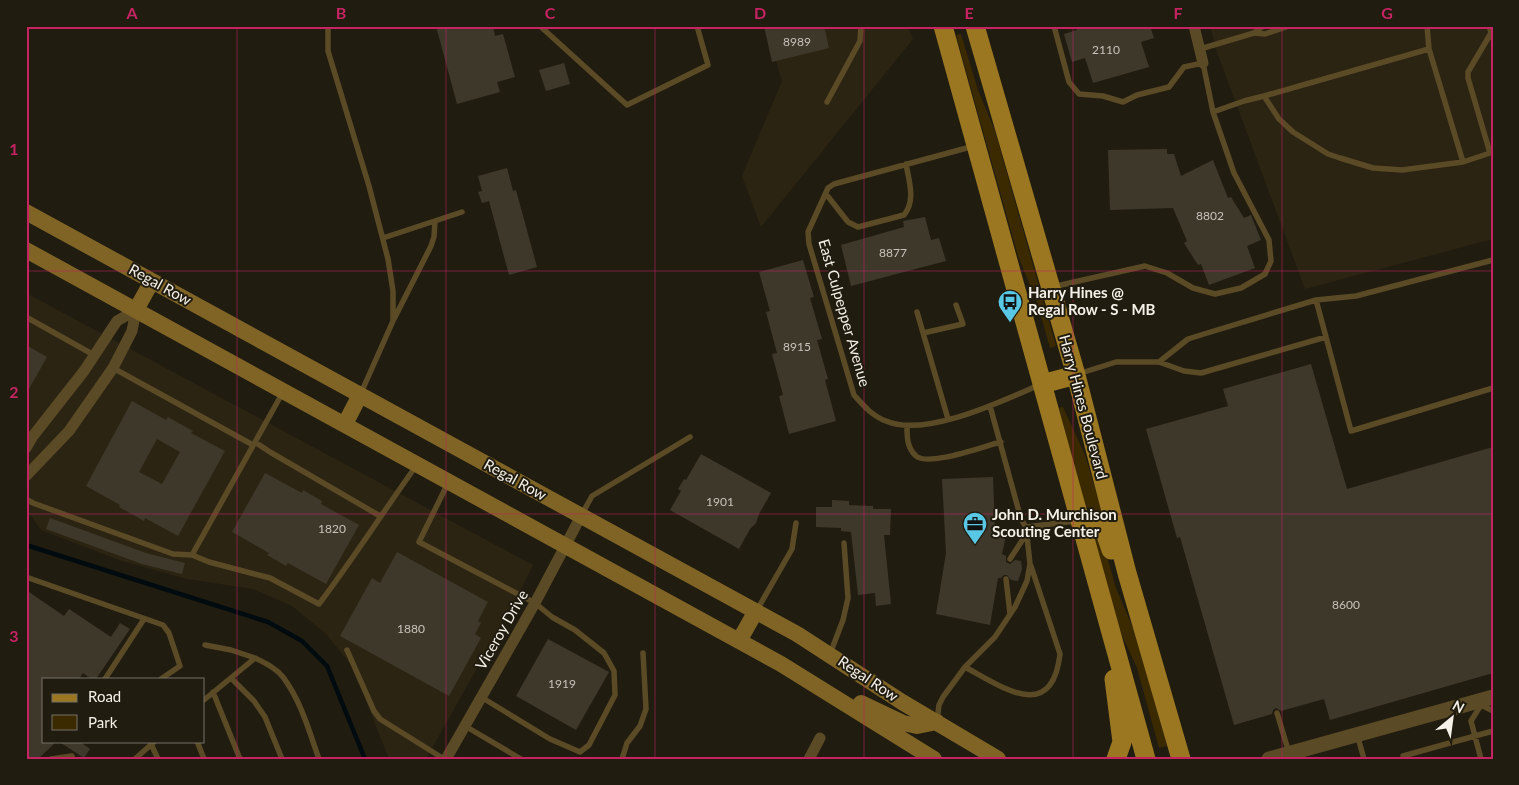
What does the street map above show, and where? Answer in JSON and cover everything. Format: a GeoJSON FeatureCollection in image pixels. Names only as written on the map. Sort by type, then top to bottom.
{"type":"FeatureCollection","features":[{"type":"Feature","properties":{"kind":"main road"},"geometry":{"type":"LineString","coordinates":[[943,26],[1146,759]]}},
{"type":"Feature","properties":{"kind":"main road","name":"Harry Hines Boulevard"},"geometry":{"type":"LineString","coordinates":[[975,26],[1076,375],[1126,573],[1181,759]]}},
{"type":"Feature","properties":{"kind":"main road","name":"Regal Row"},"geometry":{"type":"LineString","coordinates":[[26,212],[756,612],[830,654],[902,702],[998,759]]}},
{"type":"Feature","properties":{"kind":"main road"},"geometry":{"type":"LineString","coordinates":[[26,250],[781,664],[924,756]]}},
{"type":"Feature","properties":{"kind":"main road"},"geometry":{"type":"LineString","coordinates":[[136,310],[152,281]]}},
{"type":"Feature","properties":{"kind":"main road"},"geometry":{"type":"LineString","coordinates":[[1042,384],[1076,375]]}},
{"type":"Feature","properties":{"kind":"main road"},"geometry":{"type":"LineString","coordinates":[[345,424],[360,395]]}},
{"type":"Feature","properties":{"kind":"main road"},"geometry":{"type":"LineString","coordinates":[[1080,521],[1095,522],[1104,529],[1114,559],[1126,573]]}},
{"type":"Feature","properties":{"kind":"main road"},"geometry":{"type":"LineString","coordinates":[[739,641],[756,612]]}},
{"type":"Feature","properties":{"kind":"main road"},"geometry":{"type":"LineString","coordinates":[[1112,638],[1113,667],[1122,742],[1116,759]]}},
{"type":"Feature","properties":{"kind":"main road"},"geometry":{"type":"LineString","coordinates":[[841,702],[860,703],[903,723],[917,726],[937,722]]}},
{"type":"Feature","properties":{"kind":"street"},"geometry":{"type":"LineString","coordinates":[[1194,26],[1203,63]]}},
{"type":"Feature","properties":{"kind":"street"},"geometry":{"type":"LineString","coordinates":[[26,448],[33,436],[84,371],[116,322],[136,310]]}},
{"type":"Feature","properties":{"kind":"street"},"geometry":{"type":"LineString","coordinates":[[26,476],[69,431],[112,368],[132,331],[136,310]]}},
{"type":"Feature","properties":{"kind":"street","name":"Viceroy Drive"},"geometry":{"type":"LineString","coordinates":[[445,759],[535,603],[581,516]]}},
{"type":"Feature","properties":{"kind":"street"},"geometry":{"type":"LineString","coordinates":[[1269,759],[1484,701]]}},
{"type":"Feature","properties":{"kind":"street"},"geometry":{"type":"LineString","coordinates":[[809,759],[820,738]]}},
{"type":"Feature","properties":{"kind":"lane"},"geometry":{"type":"LineString","coordinates":[[328,26],[328,51],[369,186],[388,259],[394,291],[393,321]]}},
{"type":"Feature","properties":{"kind":"lane"},"geometry":{"type":"LineString","coordinates":[[540,26],[627,105],[708,65],[697,26]]}},
{"type":"Feature","properties":{"kind":"lane"},"geometry":{"type":"LineString","coordinates":[[827,102],[860,40],[861,26]]}},
{"type":"Feature","properties":{"kind":"lane"},"geometry":{"type":"LineString","coordinates":[[1051,287],[1145,266],[1167,273],[1193,288],[1215,294],[1241,288],[1265,274],[1271,260],[1270,240],[1234,173],[1213,112],[1203,63],[1184,67],[1170,87],[1137,95],[1124,102],[1103,96],[1079,94],[1069,82],[1054,26]]}},
{"type":"Feature","properties":{"kind":"lane"},"geometry":{"type":"LineString","coordinates":[[1200,49],[1254,33],[1263,26]]}},
{"type":"Feature","properties":{"kind":"lane"},"geometry":{"type":"LineString","coordinates":[[1254,33],[1265,34],[1289,26]]}},
{"type":"Feature","properties":{"kind":"lane"},"geometry":{"type":"LineString","coordinates":[[1427,26],[1429,49],[1463,162]]}},
{"type":"Feature","properties":{"kind":"lane"},"geometry":{"type":"LineString","coordinates":[[1264,96],[1278,119],[1293,132],[1328,154],[1340,158],[1372,168],[1402,170],[1463,162],[1491,152],[1468,78],[1468,72],[1492,36],[1489,26]]}},
{"type":"Feature","properties":{"kind":"lane"},"geometry":{"type":"LineString","coordinates":[[1213,112],[1244,101],[1429,49]]}},
{"type":"Feature","properties":{"kind":"lane"},"geometry":{"type":"LineString","coordinates":[[906,164],[911,195],[908,210],[904,215],[858,227],[848,222],[826,194],[828,188],[834,184],[906,164],[976,146]]}},
{"type":"Feature","properties":{"kind":"lane","name":"East Culpepper Avenue"},"geometry":{"type":"LineString","coordinates":[[826,194],[808,232],[809,244],[854,395],[868,411],[886,422],[907,426],[928,425],[990,406],[1042,384]]}},
{"type":"Feature","properties":{"kind":"lane"},"geometry":{"type":"LineString","coordinates":[[382,238],[462,212]]}},
{"type":"Feature","properties":{"kind":"lane"},"geometry":{"type":"LineString","coordinates":[[360,395],[393,321],[431,246],[434,237],[435,221]]}},
{"type":"Feature","properties":{"kind":"lane"},"geometry":{"type":"LineString","coordinates":[[1159,362],[1188,339],[1316,300],[1356,296],[1493,260]]}},
{"type":"Feature","properties":{"kind":"lane"},"geometry":{"type":"LineString","coordinates":[[1316,300],[1352,431],[1493,388]]}},
{"type":"Feature","properties":{"kind":"lane"},"geometry":{"type":"LineString","coordinates":[[923,333],[963,324],[956,305]]}},
{"type":"Feature","properties":{"kind":"lane"},"geometry":{"type":"LineString","coordinates":[[916,312],[948,419]]}},
{"type":"Feature","properties":{"kind":"lane"},"geometry":{"type":"LineString","coordinates":[[26,317],[94,356]]}},
{"type":"Feature","properties":{"kind":"lane"},"geometry":{"type":"LineString","coordinates":[[1076,375],[1116,362],[1159,362],[1184,371],[1201,373],[1326,337]]}},
{"type":"Feature","properties":{"kind":"lane"},"geometry":{"type":"LineString","coordinates":[[112,368],[254,443],[380,516]]}},
{"type":"Feature","properties":{"kind":"lane"},"geometry":{"type":"LineString","coordinates":[[192,555],[283,391]]}},
{"type":"Feature","properties":{"kind":"lane"},"geometry":{"type":"LineString","coordinates":[[965,667],[1013,693],[1029,696],[1046,689],[1055,677],[1060,654],[1030,564],[1027,530],[1021,518],[990,406]]}},
{"type":"Feature","properties":{"kind":"lane"},"geometry":{"type":"LineString","coordinates":[[907,426],[908,444],[916,456],[928,460],[943,458],[1000,442]]}},
{"type":"Feature","properties":{"kind":"lane"},"geometry":{"type":"LineString","coordinates":[[581,516],[592,496],[690,437]]}},
{"type":"Feature","properties":{"kind":"lane"},"geometry":{"type":"LineString","coordinates":[[26,499],[173,554],[192,555],[209,562],[270,578],[319,604],[344,571],[417,464]]}},
{"type":"Feature","properties":{"kind":"lane"},"geometry":{"type":"LineString","coordinates":[[449,482],[419,542],[535,603],[552,617],[575,630],[604,653],[614,671],[615,695],[588,746],[580,752],[550,739],[481,697]]}},
{"type":"Feature","properties":{"kind":"lane"},"geometry":{"type":"LineString","coordinates":[[1010,559],[1027,530],[1080,521]]}},
{"type":"Feature","properties":{"kind":"lane"},"geometry":{"type":"LineString","coordinates":[[756,612],[792,549],[796,523]]}},
{"type":"Feature","properties":{"kind":"lane"},"geometry":{"type":"LineString","coordinates":[[830,654],[843,620],[848,598],[844,543]]}},
{"type":"Feature","properties":{"kind":"lane"},"geometry":{"type":"LineString","coordinates":[[937,722],[939,705],[943,697],[965,667],[995,637],[1010,614],[1027,581],[1030,564]]}},
{"type":"Feature","properties":{"kind":"lane"},"geometry":{"type":"LineString","coordinates":[[26,577],[163,625],[170,633],[180,666],[162,678]]}},
{"type":"Feature","properties":{"kind":"lane"},"geometry":{"type":"LineString","coordinates":[[1006,579],[1010,614]]}},
{"type":"Feature","properties":{"kind":"lane"},"geometry":{"type":"LineString","coordinates":[[105,678],[144,619]]}},
{"type":"Feature","properties":{"kind":"lane"},"geometry":{"type":"LineString","coordinates":[[205,645],[231,650],[255,658],[268,664],[282,676],[301,709],[319,759]]}},
{"type":"Feature","properties":{"kind":"lane"},"geometry":{"type":"LineString","coordinates":[[347,650],[374,711],[380,720],[445,759]]}},
{"type":"Feature","properties":{"kind":"lane"},"geometry":{"type":"LineString","coordinates":[[622,759],[627,743],[640,726],[646,709],[643,653]]}},
{"type":"Feature","properties":{"kind":"lane"},"geometry":{"type":"LineString","coordinates":[[205,699],[255,658]]}},
{"type":"Feature","properties":{"kind":"lane"},"geometry":{"type":"LineString","coordinates":[[231,678],[254,701],[265,716],[282,759]]}},
{"type":"Feature","properties":{"kind":"lane"},"geometry":{"type":"LineString","coordinates":[[214,692],[240,759]]}},
{"type":"Feature","properties":{"kind":"lane"},"geometry":{"type":"LineString","coordinates":[[1482,759],[1471,721],[1484,701],[1493,711]]}},
{"type":"Feature","properties":{"kind":"lane"},"geometry":{"type":"LineString","coordinates":[[1277,713],[1288,753]]}},
{"type":"Feature","properties":{"kind":"lane"},"geometry":{"type":"LineString","coordinates":[[465,726],[521,759]]}},
{"type":"Feature","properties":{"kind":"lane"},"geometry":{"type":"LineString","coordinates":[[1403,756],[1493,731]]}},
{"type":"Feature","properties":{"kind":"lane"},"geometry":{"type":"LineString","coordinates":[[1357,734],[1364,759]]}},
{"type":"Feature","properties":{"kind":"lane"},"geometry":{"type":"LineString","coordinates":[[197,742],[204,759]]}},
{"type":"Feature","properties":{"kind":"lane"},"geometry":{"type":"LineString","coordinates":[[135,759],[153,743],[158,759]]}},
{"type":"Feature","properties":{"kind":"lane"},"geometry":{"type":"LineString","coordinates":[[507,759],[511,753]]}},
{"type":"Feature","properties":{"kind":"lane"},"geometry":{"type":"LineString","coordinates":[[51,759],[72,756],[73,759]]}},
{"type":"Feature","properties":{"kind":"shaded area"},"geometry":{"type":"Polygon","coordinates":[[[766,26],[907,26],[913,39],[761,227],[742,176],[782,81],[766,26]]]}},
{"type":"Feature","properties":{"kind":"shaded area"},"geometry":{"type":"Polygon","coordinates":[[[1210,26],[1493,26],[1493,239],[1305,289],[1217,52],[1210,26]]]}},
{"type":"Feature","properties":{"kind":"shaded area"},"geometry":{"type":"Polygon","coordinates":[[[26,293],[533,565],[426,759],[389,759],[352,666],[326,634],[292,606],[253,589],[187,579],[119,560],[41,530],[31,516],[26,515],[26,293]]]}},
{"type":"Feature","properties":{"kind":"green space"},"geometry":{"type":"Polygon","coordinates":[[[961,34],[978,90],[995,131],[1056,346],[1050,348],[1037,302],[1018,256],[956,35],[961,34]]]}},
{"type":"Feature","properties":{"kind":"green space"},"geometry":{"type":"Polygon","coordinates":[[[1063,407],[1085,455],[1103,513],[1101,515],[1085,506],[1059,408],[1063,407]]]}},
{"type":"Feature","properties":{"kind":"green space"},"geometry":{"type":"Polygon","coordinates":[[[1097,531],[1102,539],[1116,588],[1136,635],[1167,746],[1159,748],[1137,668],[1119,629],[1092,532],[1097,531]]]}},
{"type":"Feature","properties":{"kind":"building"},"geometry":{"type":"Polygon","coordinates":[[[436,26],[493,26],[495,36],[503,34],[515,77],[497,82],[500,92],[457,104],[436,26]]]}},
{"type":"Feature","properties":{"kind":"building"},"geometry":{"type":"Polygon","coordinates":[[[764,26],[824,26],[829,48],[772,62],[764,26]]]}},
{"type":"Feature","properties":{"kind":"building"},"geometry":{"type":"Polygon","coordinates":[[[1076,26],[1150,26],[1154,38],[1141,42],[1149,67],[1093,83],[1085,58],[1072,62],[1064,34],[1077,30],[1076,26]]]}},
{"type":"Feature","properties":{"kind":"building"},"geometry":{"type":"Polygon","coordinates":[[[564,63],[570,84],[546,91],[539,70],[564,63]]]}},
{"type":"Feature","properties":{"kind":"building"},"geometry":{"type":"Polygon","coordinates":[[[1167,149],[1167,154],[1174,154],[1181,176],[1213,160],[1228,198],[1231,197],[1244,218],[1251,215],[1261,240],[1247,246],[1255,268],[1209,285],[1201,264],[1198,265],[1184,243],[1187,241],[1173,208],[1110,210],[1108,150],[1167,149]]]}},
{"type":"Feature","properties":{"kind":"building"},"geometry":{"type":"Polygon","coordinates":[[[507,168],[513,191],[516,190],[537,267],[509,275],[489,201],[482,203],[478,192],[482,191],[478,176],[507,168]]]}},
{"type":"Feature","properties":{"kind":"building"},"geometry":{"type":"Polygon","coordinates":[[[925,217],[931,240],[939,238],[946,261],[851,286],[841,245],[904,227],[903,221],[925,217]]]}},
{"type":"Feature","properties":{"kind":"building"},"geometry":{"type":"Polygon","coordinates":[[[803,260],[814,297],[810,298],[822,339],[817,340],[828,379],[825,380],[836,421],[789,434],[779,396],[783,395],[772,354],[777,353],[766,312],[770,311],[759,272],[803,260]]]}},
{"type":"Feature","properties":{"kind":"building"},"geometry":{"type":"Polygon","coordinates":[[[26,345],[47,357],[26,394],[26,345]]]}},
{"type":"Feature","properties":{"kind":"building"},"geometry":{"type":"Polygon","coordinates":[[[1311,364],[1347,489],[1493,447],[1493,673],[1330,720],[1324,699],[1281,711],[1276,708],[1272,714],[1234,725],[1180,537],[1177,538],[1146,429],[1228,406],[1223,389],[1311,364]]]}},
{"type":"Feature","properties":{"kind":"building"},"geometry":{"type":"Polygon","coordinates":[[[132,401],[166,420],[168,417],[193,431],[191,433],[225,451],[178,536],[145,518],[144,521],[86,486],[132,401]],[[157,439],[139,472],[162,484],[180,452],[157,439]]]}},
{"type":"Feature","properties":{"kind":"building"},"geometry":{"type":"Polygon","coordinates":[[[701,454],[771,493],[756,523],[750,529],[739,549],[670,510],[681,491],[678,489],[684,479],[686,480],[701,454]]]}},
{"type":"Feature","properties":{"kind":"building"},"geometry":{"type":"Polygon","coordinates":[[[265,473],[302,493],[303,490],[322,501],[321,504],[359,525],[326,584],[288,563],[286,566],[267,555],[269,553],[232,532],[265,473]]]}},
{"type":"Feature","properties":{"kind":"building","name":"John D. Murchison Scouting Center"},"geometry":{"type":"Polygon","coordinates":[[[993,477],[995,529],[1007,531],[1002,554],[1006,556],[1006,562],[1010,564],[1015,560],[1021,561],[1022,569],[1018,581],[1011,580],[1007,575],[998,578],[990,625],[936,614],[946,553],[942,479],[993,477]]]}},
{"type":"Feature","properties":{"kind":"building"},"geometry":{"type":"Polygon","coordinates":[[[832,500],[849,501],[849,505],[873,506],[873,509],[891,509],[890,535],[884,535],[891,604],[876,606],[875,593],[858,595],[851,532],[841,531],[841,528],[816,527],[816,507],[832,507],[832,500]]]}},
{"type":"Feature","properties":{"kind":"building"},"geometry":{"type":"Polygon","coordinates":[[[50,518],[146,553],[185,563],[182,574],[142,564],[46,529],[50,518]]]}},
{"type":"Feature","properties":{"kind":"building"},"geometry":{"type":"Polygon","coordinates":[[[397,552],[488,602],[478,621],[481,623],[475,634],[481,638],[449,696],[340,636],[372,578],[380,583],[397,552]]]}},
{"type":"Feature","properties":{"kind":"building"},"geometry":{"type":"Polygon","coordinates":[[[26,590],[64,616],[69,609],[111,637],[120,623],[130,629],[97,678],[90,678],[83,673],[80,678],[42,678],[42,742],[56,742],[38,759],[26,759],[26,590]]]}},
{"type":"Feature","properties":{"kind":"building"},"geometry":{"type":"Polygon","coordinates":[[[548,639],[609,672],[576,730],[516,696],[548,639]]]}},
{"type":"Feature","properties":{"kind":"building"},"geometry":{"type":"Polygon","coordinates":[[[60,742],[80,742],[90,749],[84,758],[60,742]]]}},
{"type":"Feature","properties":{"kind":"waterway"},"geometry":{"type":"LineString","coordinates":[[26,545],[268,622],[302,641],[327,666],[365,759]]}},
{"type":"Feature","properties":{"kind":"place","name":"Harry Hines @ Regal Row - S - MB"},"geometry":{"type":"Point","coordinates":[1010,323]}},
{"type":"Feature","properties":{"kind":"place","name":"John D. Murchison Scouting Center"},"geometry":{"type":"Point","coordinates":[975,545]}}]}
